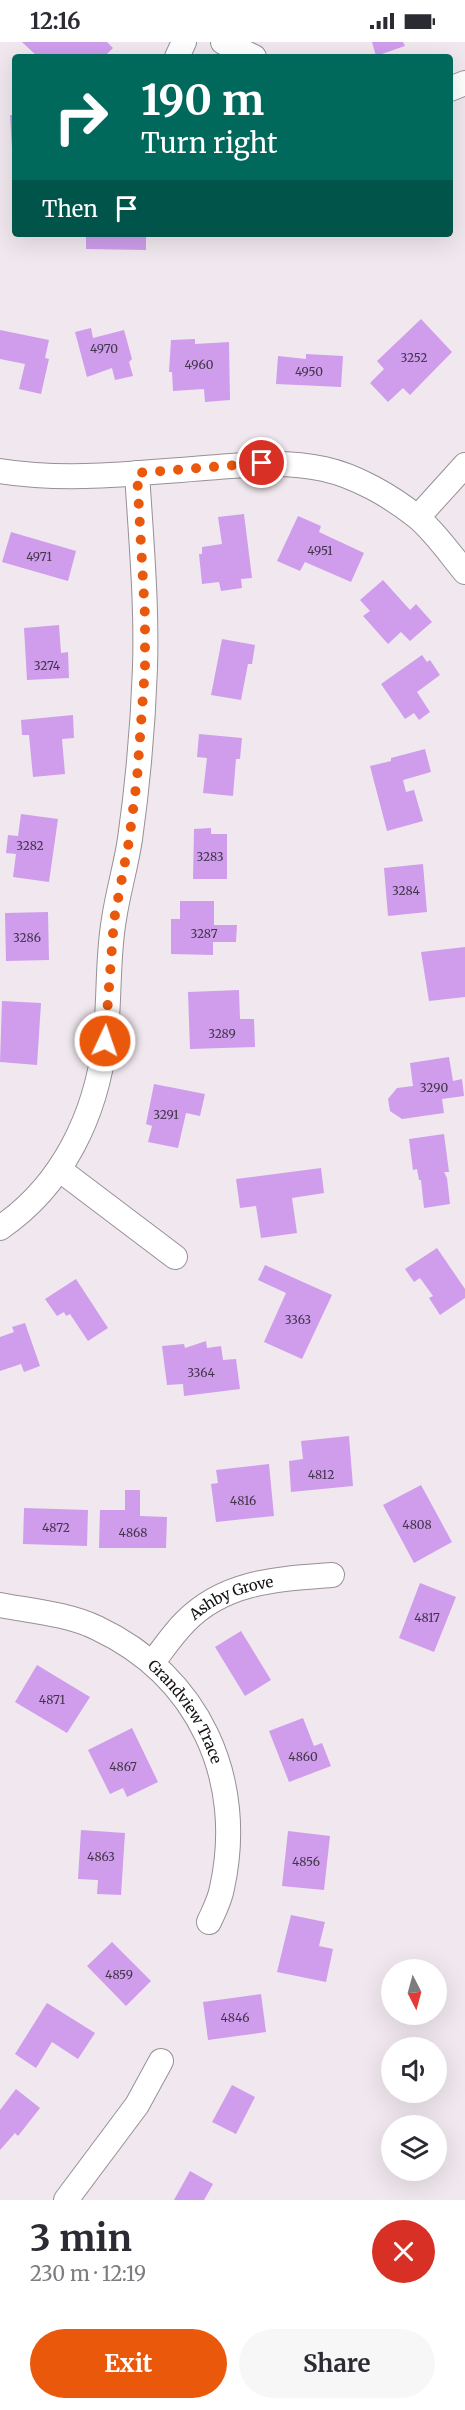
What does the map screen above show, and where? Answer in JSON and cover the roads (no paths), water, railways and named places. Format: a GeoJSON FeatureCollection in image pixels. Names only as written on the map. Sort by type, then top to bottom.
{"type":"FeatureCollection","features":[{"type":"Feature","properties":{"kind":"street"},"geometry":{"type":"LineString","coordinates":[[223,42],[248,54]]}},
{"type":"Feature","properties":{"kind":"street"},"geometry":{"type":"LineString","coordinates":[[0,471],[67,478],[262,463],[297,464],[345,475],[388,497],[418,518],[465,572]]}},
{"type":"Feature","properties":{"kind":"street"},"geometry":{"type":"LineString","coordinates":[[418,518],[465,465]]}},
{"type":"Feature","properties":{"kind":"street"},"geometry":{"type":"LineString","coordinates":[[0,1228],[37,1197],[60,1170],[86,1120],[96,1089],[105,1041],[114,920],[129,841],[137,779],[145,668],[145,616],[137,473]]}},
{"type":"Feature","properties":{"kind":"street"},"geometry":{"type":"LineString","coordinates":[[60,1170],[175,1257]]}},
{"type":"Feature","properties":{"kind":"street","name":"Ashby Grove"},"geometry":{"type":"LineString","coordinates":[[153,1662],[185,1622],[219,1596],[246,1585],[332,1575]]}},
{"type":"Feature","properties":{"kind":"street","name":"Grandview Trace"},"geometry":{"type":"LineString","coordinates":[[0,1605],[58,1615],[95,1627],[128,1645],[153,1662],[180,1692],[202,1725],[211,1741],[223,1785],[228,1822],[228,1857],[222,1891],[209,1923]]}},
{"type":"Feature","properties":{"kind":"street"},"geometry":{"type":"LineString","coordinates":[[66,2200],[137,2105],[161,2061]]}}]}
